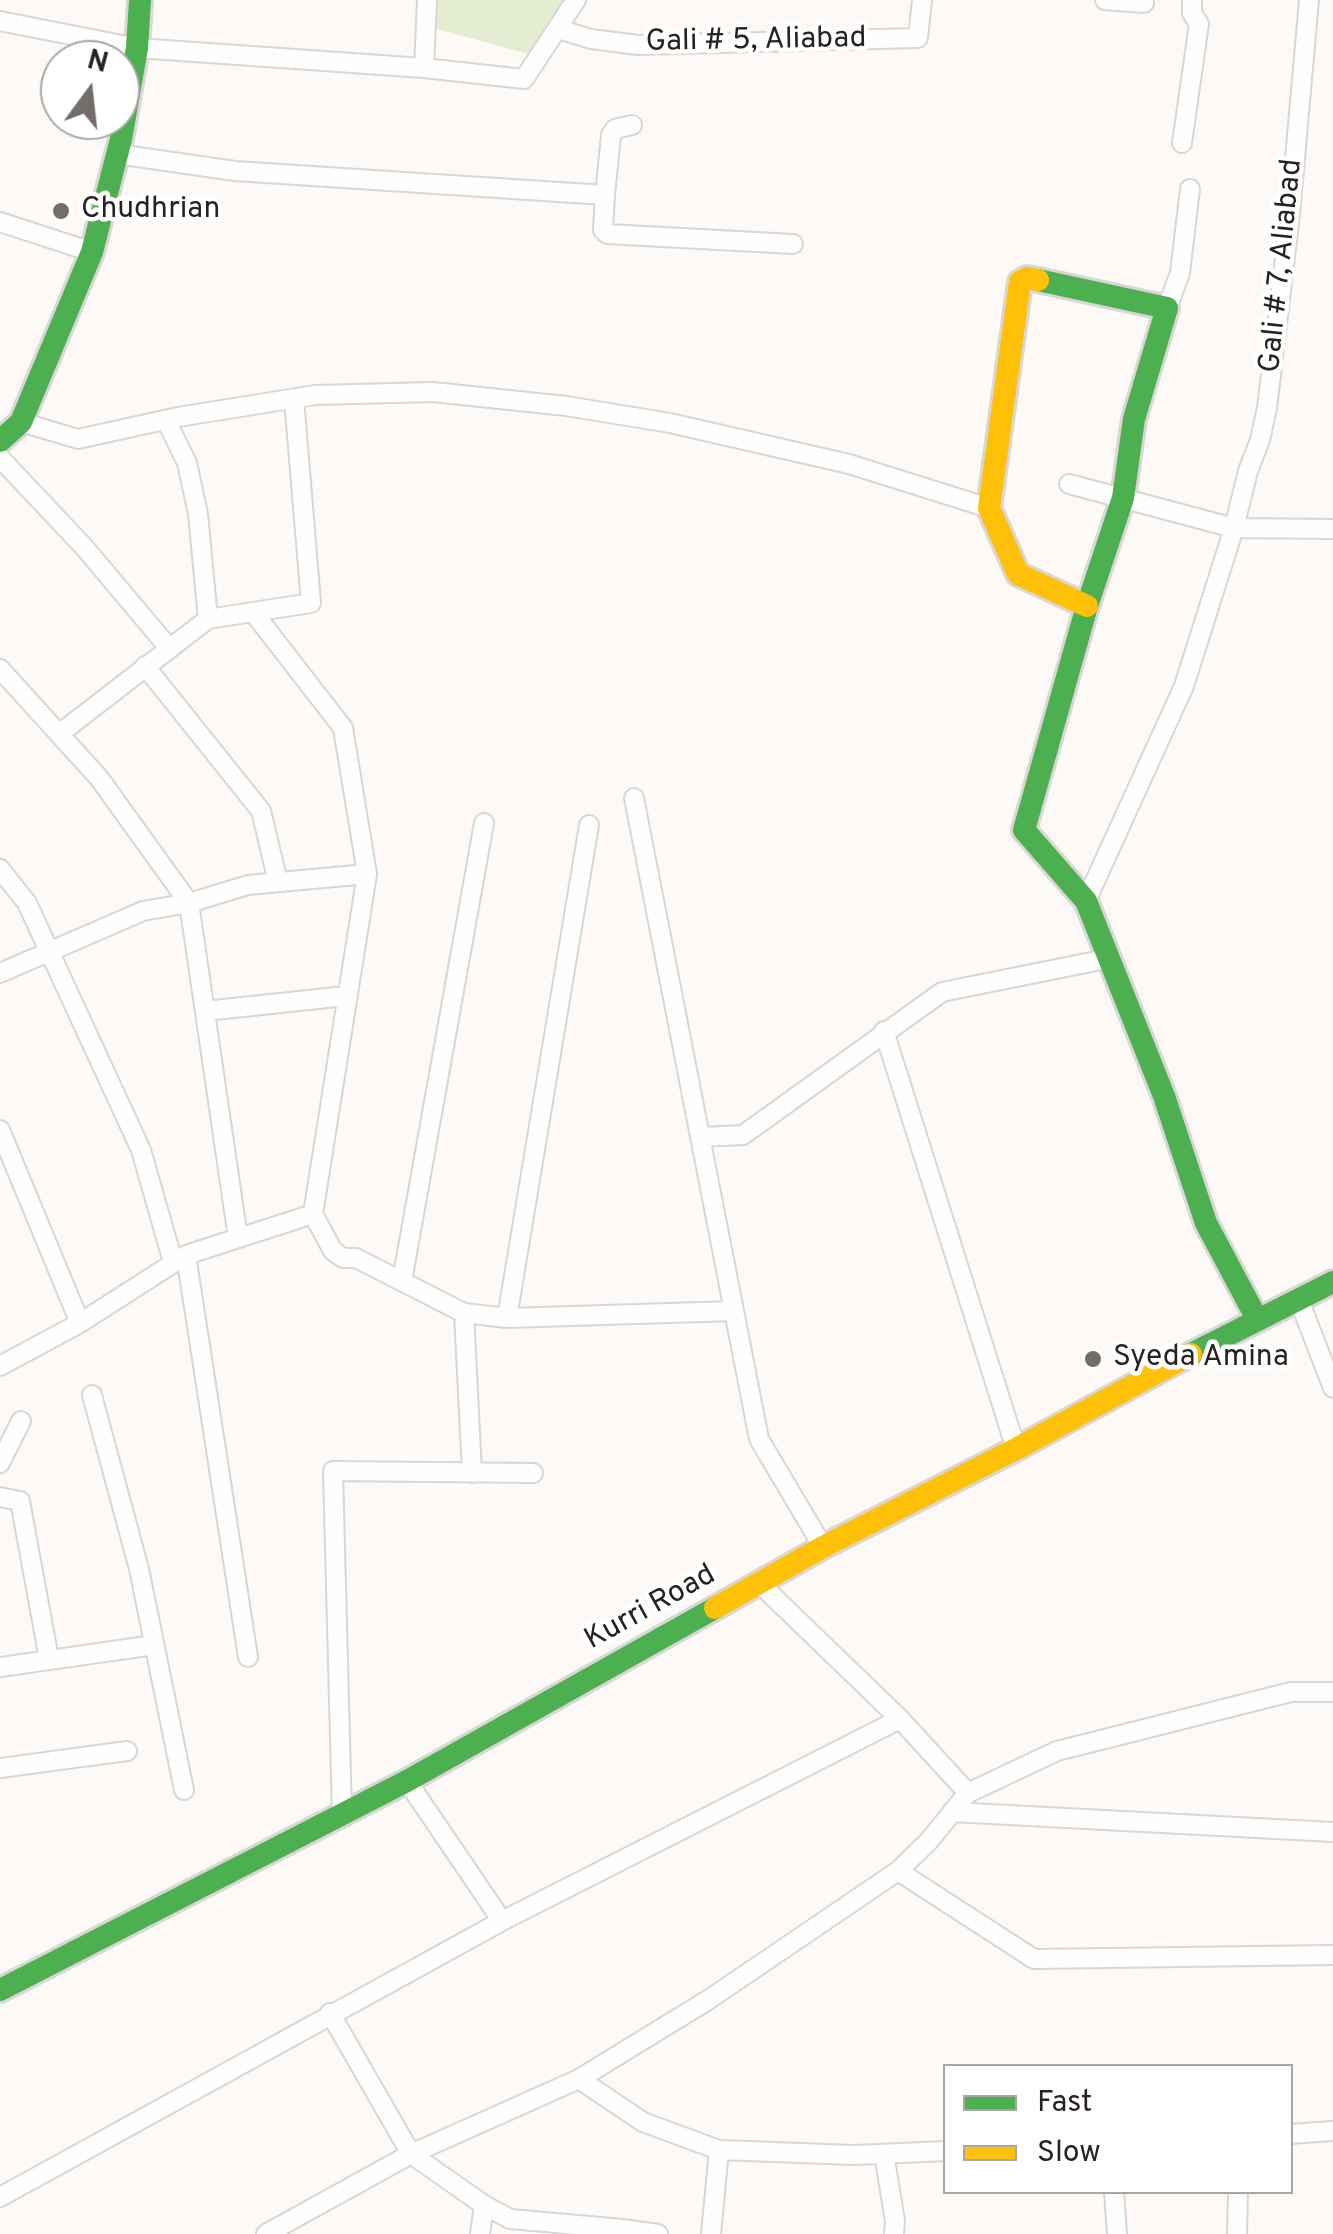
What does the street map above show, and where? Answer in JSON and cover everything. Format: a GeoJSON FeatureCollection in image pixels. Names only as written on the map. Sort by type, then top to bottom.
{"type":"FeatureCollection","features":[{"type":"Feature","properties":{"kind":"street"},"geometry":{"type":"LineString","coordinates":[[138,40],[140,0]]}},
{"type":"Feature","properties":{"kind":"street"},"geometry":{"type":"LineString","coordinates":[[424,68],[427,0]]}},
{"type":"Feature","properties":{"kind":"street"},"geometry":{"type":"LineString","coordinates":[[140,48],[524,79],[576,0]]}},
{"type":"Feature","properties":{"kind":"street","name":"Gali # 5, Aliabad"},"geometry":{"type":"LineString","coordinates":[[558,29],[591,39],[652,45],[918,38],[922,0]]}},
{"type":"Feature","properties":{"kind":"street"},"geometry":{"type":"LineString","coordinates":[[1104,0],[1144,2]]}},
{"type":"Feature","properties":{"kind":"street"},"geometry":{"type":"LineString","coordinates":[[1182,143],[1199,24],[1192,14],[1192,0]]}},
{"type":"Feature","properties":{"kind":"street","name":"Gali # 7, Aliabad"},"geometry":{"type":"LineString","coordinates":[[1086,900],[1184,686],[1268,408],[1309,0]]}},
{"type":"Feature","properties":{"kind":"street"},"geometry":{"type":"LineString","coordinates":[[0,21],[96,40]]}},
{"type":"Feature","properties":{"kind":"street"},"geometry":{"type":"LineString","coordinates":[[632,125],[614,128],[610,135],[603,230],[607,234],[793,244]]}},
{"type":"Feature","properties":{"kind":"street"},"geometry":{"type":"LineString","coordinates":[[0,441],[21,422],[92,252],[120,140]]}},
{"type":"Feature","properties":{"kind":"street"},"geometry":{"type":"LineString","coordinates":[[117,154],[235,171],[605,196]]}},
{"type":"Feature","properties":{"kind":"street"},"geometry":{"type":"LineString","coordinates":[[1190,189],[1180,273],[1134,418],[1123,498],[1086,606],[1024,830],[1086,900],[1164,1096],[1206,1223],[1257,1319]]}},
{"type":"Feature","properties":{"kind":"street"},"geometry":{"type":"LineString","coordinates":[[0,222],[92,252]]}},
{"type":"Feature","properties":{"kind":"street"},"geometry":{"type":"LineString","coordinates":[[1086,606],[1018,574],[990,508],[1020,282],[1027,278],[1167,308]]}},
{"type":"Feature","properties":{"kind":"street"},"geometry":{"type":"LineString","coordinates":[[21,422],[78,439],[294,399],[433,392],[566,406],[766,444],[849,464],[990,508]]}},
{"type":"Feature","properties":{"kind":"street"},"geometry":{"type":"LineString","coordinates":[[58,734],[208,619],[311,603],[294,399]]}},
{"type":"Feature","properties":{"kind":"street"},"geometry":{"type":"LineString","coordinates":[[166,420],[187,463],[198,514],[208,619]]}},
{"type":"Feature","properties":{"kind":"street"},"geometry":{"type":"LineString","coordinates":[[0,458],[84,547],[169,648]]}},
{"type":"Feature","properties":{"kind":"street"},"geometry":{"type":"LineString","coordinates":[[1069,484],[1234,528],[1333,529]]}},
{"type":"Feature","properties":{"kind":"street"},"geometry":{"type":"LineString","coordinates":[[254,612],[344,728],[367,874],[313,1214],[333,1251],[342,1258],[356,1258],[464,1313],[507,1318],[734,1310]]}},
{"type":"Feature","properties":{"kind":"street"},"geometry":{"type":"LineString","coordinates":[[145,666],[261,811],[278,882]]}},
{"type":"Feature","properties":{"kind":"street"},"geometry":{"type":"LineString","coordinates":[[0,669],[98,778],[189,904],[238,1238]]}},
{"type":"Feature","properties":{"kind":"street"},"geometry":{"type":"LineString","coordinates":[[634,798],[759,1439],[823,1547]]}},
{"type":"Feature","properties":{"kind":"street"},"geometry":{"type":"LineString","coordinates":[[402,1281],[484,823]]}},
{"type":"Feature","properties":{"kind":"street"},"geometry":{"type":"LineString","coordinates":[[507,1318],[589,825]]}},
{"type":"Feature","properties":{"kind":"street"},"geometry":{"type":"LineString","coordinates":[[0,869],[27,902],[142,1150],[180,1259],[248,1656]]}},
{"type":"Feature","properties":{"kind":"street"},"geometry":{"type":"LineString","coordinates":[[0,973],[143,912],[189,904],[248,885],[367,874]]}},
{"type":"Feature","properties":{"kind":"street"},"geometry":{"type":"LineString","coordinates":[[700,1137],[743,1134],[942,992],[1111,958]]}},
{"type":"Feature","properties":{"kind":"street"},"geometry":{"type":"LineString","coordinates":[[205,1011],[346,996]]}},
{"type":"Feature","properties":{"kind":"street"},"geometry":{"type":"LineString","coordinates":[[884,1031],[1016,1448]]}},
{"type":"Feature","properties":{"kind":"street"},"geometry":{"type":"LineString","coordinates":[[0,1130],[80,1322]]}},
{"type":"Feature","properties":{"kind":"street"},"geometry":{"type":"LineString","coordinates":[[0,1366],[80,1322],[180,1259],[313,1214]]}},
{"type":"Feature","properties":{"kind":"street","name":"Kurri Road"},"geometry":{"type":"LineString","coordinates":[[0,1990],[407,1782],[823,1547],[1333,1282]]}},
{"type":"Feature","properties":{"kind":"street"},"geometry":{"type":"LineString","coordinates":[[1299,1300],[1333,1388]]}},
{"type":"Feature","properties":{"kind":"street"},"geometry":{"type":"LineString","coordinates":[[464,1313],[472,1473]]}},
{"type":"Feature","properties":{"kind":"street"},"geometry":{"type":"LineString","coordinates":[[92,1395],[138,1569],[184,1790]]}},
{"type":"Feature","properties":{"kind":"street"},"geometry":{"type":"LineString","coordinates":[[0,1462],[22,1422]]}},
{"type":"Feature","properties":{"kind":"street"},"geometry":{"type":"LineString","coordinates":[[342,1814],[333,1472],[533,1473]]}},
{"type":"Feature","properties":{"kind":"street"},"geometry":{"type":"LineString","coordinates":[[0,1497],[20,1501],[50,1659]]}},
{"type":"Feature","properties":{"kind":"street"},"geometry":{"type":"LineString","coordinates":[[759,1582],[900,1719],[968,1793]]}},
{"type":"Feature","properties":{"kind":"street"},"geometry":{"type":"LineString","coordinates":[[0,1667],[154,1645]]}},
{"type":"Feature","properties":{"kind":"street"},"geometry":{"type":"LineString","coordinates":[[266,2234],[411,2154],[579,2079],[708,2000],[898,1871],[968,1793],[1058,1751],[1291,1692],[1333,1692]]}},
{"type":"Feature","properties":{"kind":"street"},"geometry":{"type":"LineString","coordinates":[[0,2197],[502,1921],[900,1719]]}},
{"type":"Feature","properties":{"kind":"street"},"geometry":{"type":"LineString","coordinates":[[0,1768],[127,1751]]}},
{"type":"Feature","properties":{"kind":"street"},"geometry":{"type":"LineString","coordinates":[[407,1782],[502,1921]]}},
{"type":"Feature","properties":{"kind":"street"},"geometry":{"type":"LineString","coordinates":[[952,1812],[1333,1832]]}},
{"type":"Feature","properties":{"kind":"street"},"geometry":{"type":"LineString","coordinates":[[898,1871],[1034,1959],[1333,1954]]}},
{"type":"Feature","properties":{"kind":"street"},"geometry":{"type":"LineString","coordinates":[[330,2014],[411,2154],[484,2205],[510,2219],[658,2234]]}},
{"type":"Feature","properties":{"kind":"street"},"geometry":{"type":"LineString","coordinates":[[579,2079],[643,2122],[719,2150],[943,2152]]}},
{"type":"Feature","properties":{"kind":"street"},"geometry":{"type":"LineString","coordinates":[[1293,2134],[1333,2131]]}},
{"type":"Feature","properties":{"kind":"street"},"geometry":{"type":"LineString","coordinates":[[711,2234],[719,2150]]}},
{"type":"Feature","properties":{"kind":"street"},"geometry":{"type":"LineString","coordinates":[[884,2154],[894,2234]]}},
{"type":"Feature","properties":{"kind":"street"},"geometry":{"type":"LineString","coordinates":[[1114,2194],[1117,2234]]}},
{"type":"Feature","properties":{"kind":"street"},"geometry":{"type":"LineString","coordinates":[[1238,2194],[1238,2234]]}},
{"type":"Feature","properties":{"kind":"street"},"geometry":{"type":"LineString","coordinates":[[480,2234],[484,2205]]}},
{"type":"Feature","properties":{"kind":"green space"},"geometry":{"type":"Polygon","coordinates":[[[434,0],[572,0],[529,54],[433,28],[434,0]]]}},
{"type":"Feature","properties":{"kind":"traffic: fast"},"geometry":{"type":"LineString","coordinates":[[0,441],[21,422],[92,252],[121,139],[137,48],[140,0]]}},
{"type":"Feature","properties":{"kind":"traffic: fast"},"geometry":{"type":"LineString","coordinates":[[1038,280],[1167,308],[1134,419],[1123,498],[1087,606],[1024,830],[1086,901],[1164,1096],[1206,1223],[1257,1319]]}},
{"type":"Feature","properties":{"kind":"traffic: fast"},"geometry":{"type":"LineString","coordinates":[[1191,1354],[1333,1282]]}},
{"type":"Feature","properties":{"kind":"traffic: fast"},"geometry":{"type":"LineString","coordinates":[[0,1990],[407,1781],[715,1608]]}},
{"type":"Feature","properties":{"kind":"traffic: slow"},"geometry":{"type":"LineString","coordinates":[[1038,280],[1027,278],[1020,282],[989,508],[1018,574],[1087,606]]}},
{"type":"Feature","properties":{"kind":"traffic: slow"},"geometry":{"type":"LineString","coordinates":[[715,1608],[1191,1354]]}},
{"type":"Feature","properties":{"kind":"place","name":"Chudhrian"},"geometry":{"type":"Point","coordinates":[61,211]}},
{"type":"Feature","properties":{"kind":"place","name":"Syeda Amina"},"geometry":{"type":"Point","coordinates":[1093,1359]}}]}
